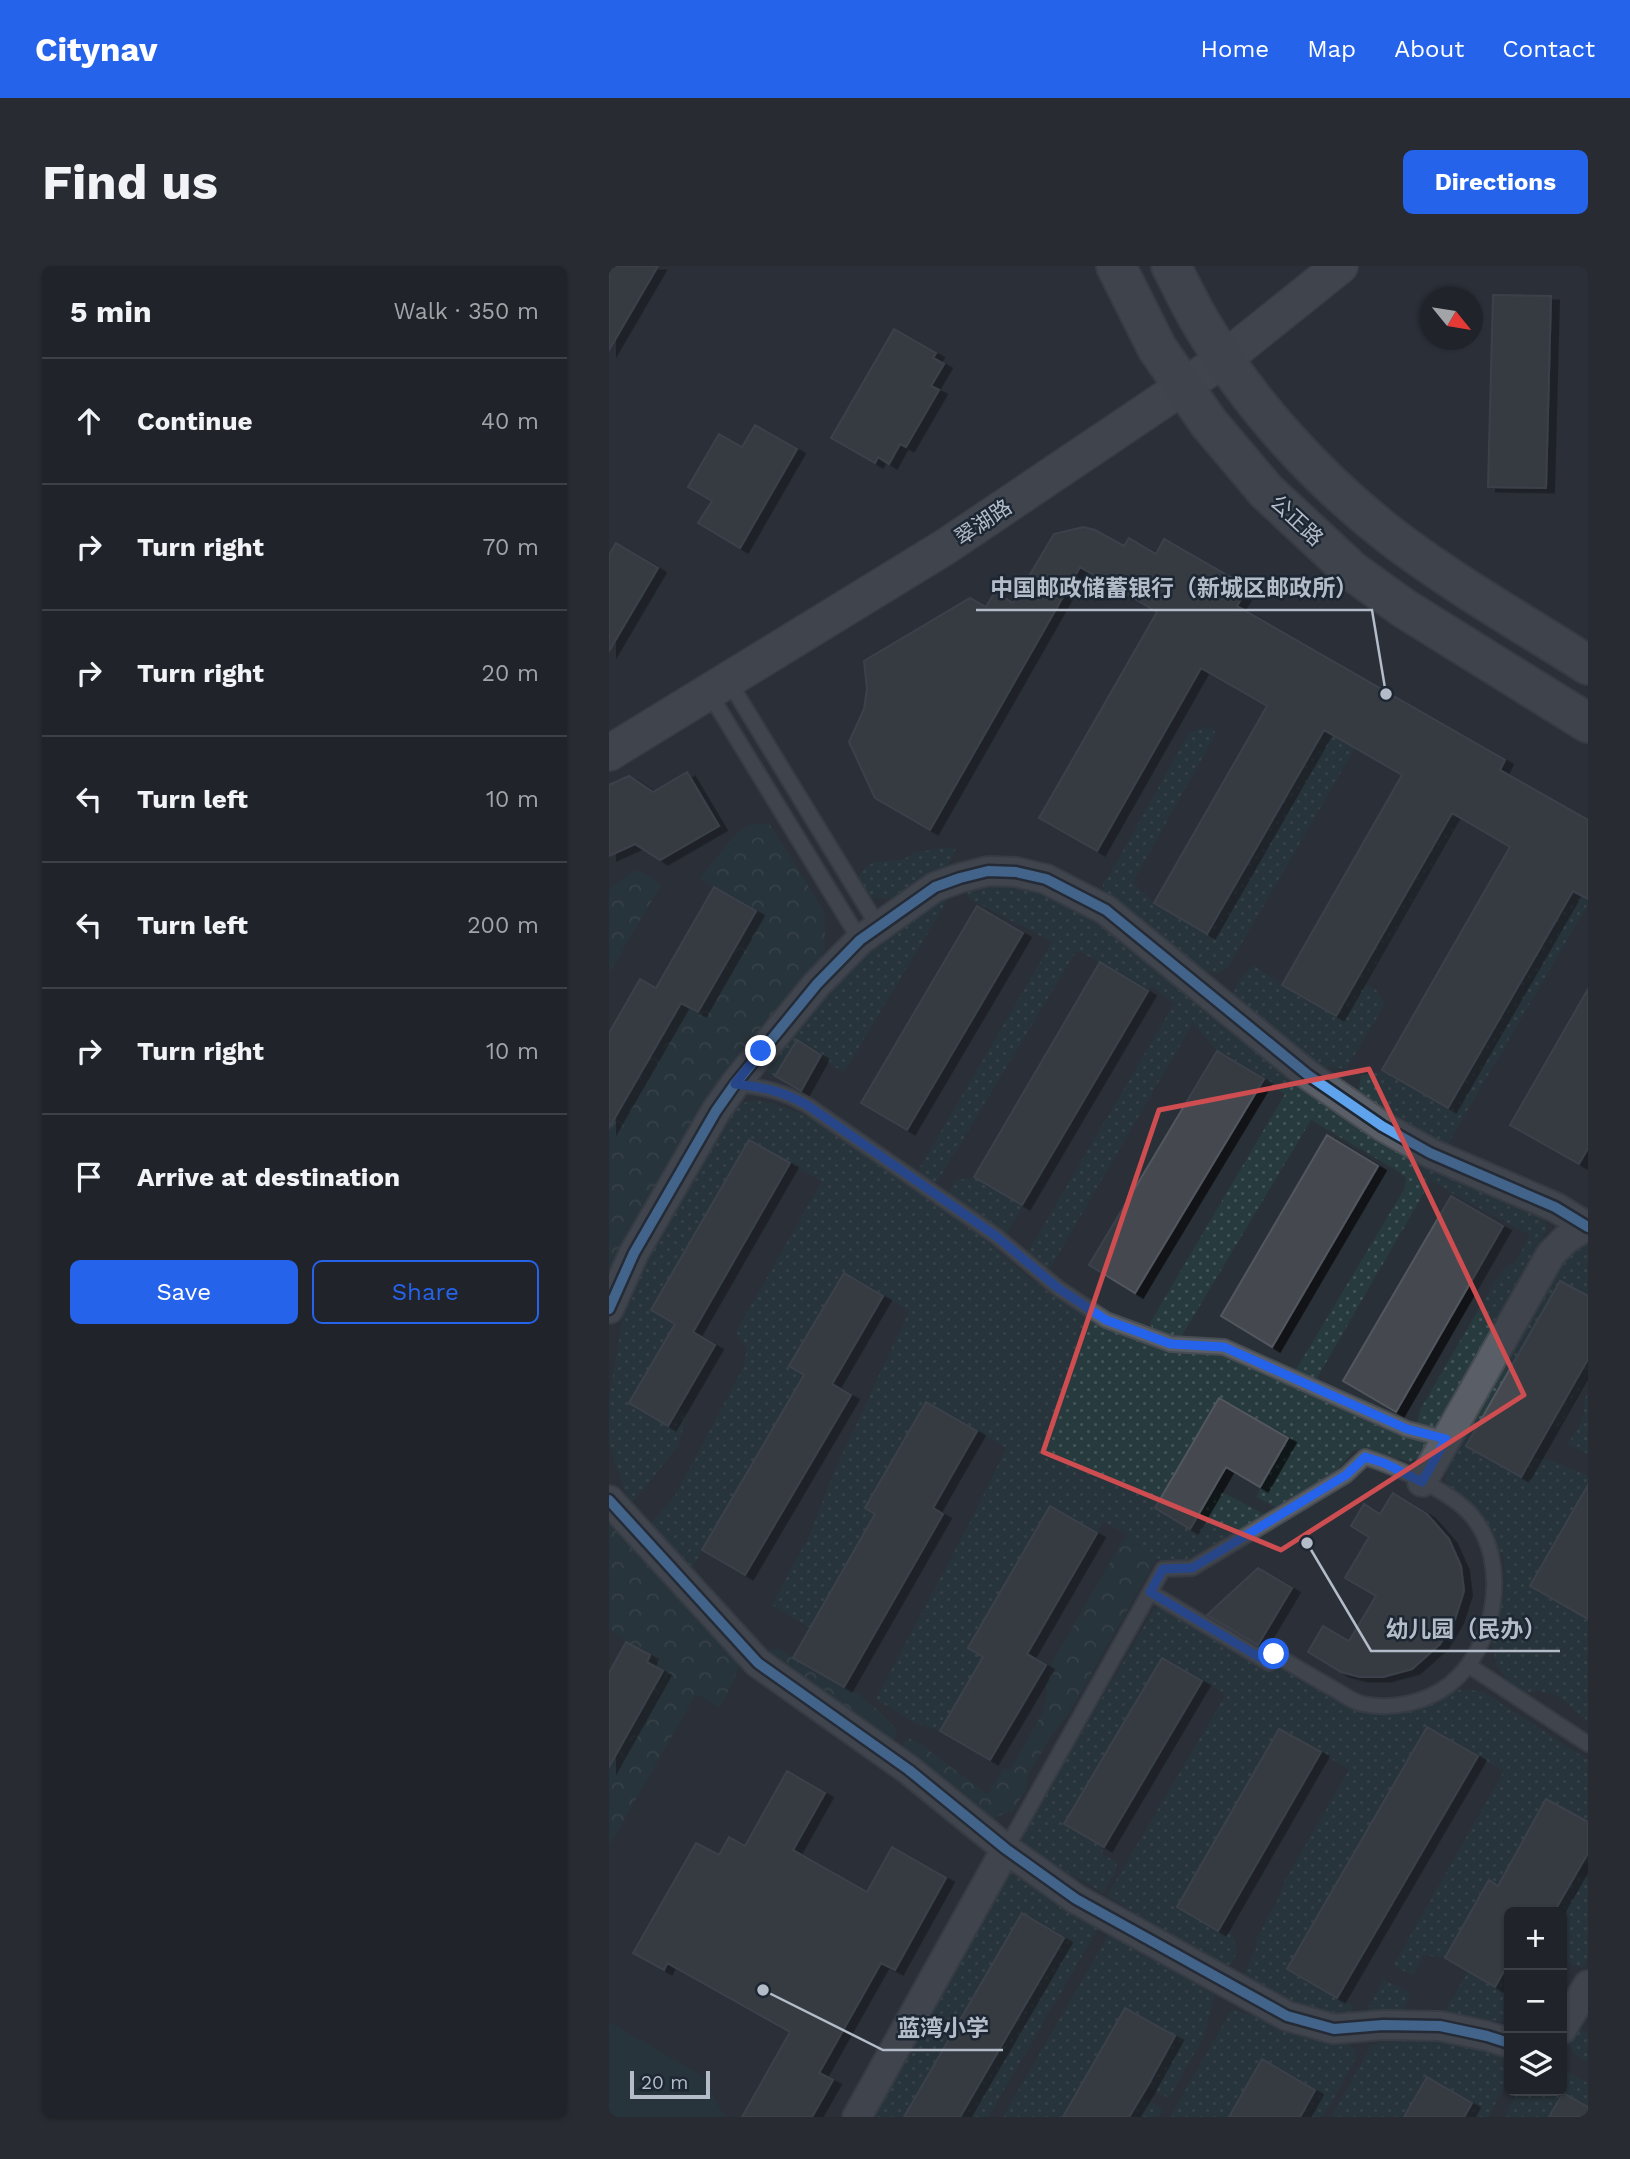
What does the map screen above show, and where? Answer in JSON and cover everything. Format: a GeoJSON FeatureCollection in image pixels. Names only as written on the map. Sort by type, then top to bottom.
{"type":"FeatureCollection","features":[{"type":"Feature","properties":{"kind":"main road","name":"公正路"},"geometry":{"type":"LineString","coordinates":[[1116,266],[1157,348],[1217,433],[1266,491],[1352,570],[1405,609],[1588,723]]}},
{"type":"Feature","properties":{"kind":"main road"},"geometry":{"type":"LineString","coordinates":[[1171,266],[1201,323],[1224,359],[1294,446],[1341,492],[1391,536],[1450,578],[1588,665]]}},
{"type":"Feature","properties":{"kind":"street","name":"翠湖路"},"geometry":{"type":"LineString","coordinates":[[609,753],[945,547],[1224,359],[1340,266]]}},
{"type":"Feature","properties":{"kind":"street"},"geometry":{"type":"LineString","coordinates":[[609,1309],[633,1253],[716,1111],[817,984],[869,933],[935,887],[988,871],[1045,879],[1106,910],[1308,1075],[1383,1126],[1430,1153],[1555,1207],[1587,1226],[1551,1254],[1422,1482]]}},
{"type":"Feature","properties":{"kind":"street"},"geometry":{"type":"LineString","coordinates":[[609,1500],[758,1662],[909,1770],[1006,1849],[1076,1899],[1287,2017],[1334,2029],[1383,2025],[1440,2026],[1504,2041]]}},
{"type":"Feature","properties":{"kind":"street"},"geometry":{"type":"LineString","coordinates":[[857,2117],[1006,1849]]}},
{"type":"Feature","properties":{"kind":"street"},"geometry":{"type":"LineString","coordinates":[[1567,2021],[1588,1985]]}},
{"type":"Feature","properties":{"kind":"lane"},"geometry":{"type":"LineString","coordinates":[[719,687],[869,933]]}},
{"type":"Feature","properties":{"kind":"lane"},"geometry":{"type":"LineString","coordinates":[[719,687],[869,933]]}},
{"type":"Feature","properties":{"kind":"lane"},"geometry":{"type":"LineString","coordinates":[[735,1084],[765,1087],[807,1105],[996,1236],[1058,1288],[1106,1320],[1171,1344],[1224,1347],[1407,1429],[1446,1439]]}},
{"type":"Feature","properties":{"kind":"lane"},"geometry":{"type":"LineString","coordinates":[[1006,1849],[1150,1592],[1163,1569],[1192,1568],[1346,1475],[1365,1457],[1384,1463],[1453,1498],[1473,1516],[1490,1548],[1495,1577],[1493,1609],[1468,1665],[1448,1685],[1427,1697],[1403,1705],[1383,1707],[1359,1703],[1274,1654],[1269,1663],[1150,1592]]}},
{"type":"Feature","properties":{"kind":"lane"},"geometry":{"type":"LineString","coordinates":[[1468,1665],[1588,1744]]}},
{"type":"Feature","properties":{"kind":"highlighted area"},"geometry":{"type":"Polygon","coordinates":[[[1369,1069],[1524,1395],[1281,1550],[1043,1452],[1159,1110],[1369,1069]]]}},
{"type":"Feature","properties":{"kind":"green space"},"geometry":{"type":"Polygon","coordinates":[[[1209,726],[1216,733],[1133,882],[1154,903],[1207,933],[1324,730],[1355,748],[1228,967],[1217,974],[1204,971],[1130,910],[1105,894],[1102,883],[1110,874],[1189,733],[1209,726]]]}},
{"type":"Feature","properties":{"kind":"green space"},"geometry":{"type":"Polygon","coordinates":[[[1452,813],[1460,818],[1365,985],[1376,990],[1385,1004],[1346,1069],[1314,1065],[1232,999],[1237,985],[1253,965],[1336,1016],[1452,813]]]}},
{"type":"Feature","properties":{"kind":"green space"},"geometry":{"type":"Polygon","coordinates":[[[769,823],[825,913],[825,950],[819,962],[720,1077],[609,1270],[609,1128],[681,1003],[698,1012],[755,911],[700,878],[736,834],[750,825],[769,823]]]}},
{"type":"Feature","properties":{"kind":"green space"},"geometry":{"type":"Polygon","coordinates":[[[948,847],[956,849],[947,867],[897,899],[868,897],[861,888],[858,877],[874,862],[902,860],[914,853],[948,847]]]}},
{"type":"Feature","properties":{"kind":"green space"},"geometry":{"type":"Polygon","coordinates":[[[636,870],[661,885],[609,973],[609,888],[636,870]]]}},
{"type":"Feature","properties":{"kind":"green space"},"geometry":{"type":"Polygon","coordinates":[[[983,884],[1017,886],[1040,892],[1107,929],[1545,1219],[1547,1229],[1437,1430],[1416,1427],[1420,1410],[1495,1281],[1507,1266],[1515,1263],[1530,1235],[1430,1182],[1317,1378],[1314,1380],[1294,1373],[1405,1188],[1406,1178],[1311,1120],[1181,1337],[1165,1341],[1153,1330],[1150,1323],[1285,1094],[1217,1051],[1193,1023],[1052,1265],[1047,1269],[1038,1269],[1030,1259],[1028,1252],[1174,1004],[1151,985],[1007,1233],[948,1194],[954,1181],[974,1177],[1099,962],[1077,950],[939,1179],[934,1183],[918,1176],[919,1169],[1052,942],[970,899],[961,887],[983,884]]]}},
{"type":"Feature","properties":{"kind":"green space"},"geometry":{"type":"Polygon","coordinates":[[[1573,891],[1588,899],[1588,904],[1449,1142],[1434,1145],[1357,1098],[1361,1076],[1382,1070],[1448,1108],[1573,891]]]}},
{"type":"Feature","properties":{"kind":"green space"},"geometry":{"type":"Polygon","coordinates":[[[940,895],[947,901],[844,1072],[819,1058],[821,1055],[797,1040],[775,1076],[761,1070],[841,969],[940,895]]]}},
{"type":"Feature","properties":{"kind":"green space"},"geometry":{"type":"Polygon","coordinates":[[[756,1100],[775,1104],[811,1118],[967,1224],[1055,1297],[1104,1326],[1182,1352],[1212,1351],[1244,1363],[1380,1427],[1427,1441],[1425,1453],[1410,1462],[1366,1449],[1354,1450],[1330,1479],[1279,1509],[1256,1497],[1288,1438],[1219,1398],[1155,1508],[1190,1529],[1214,1488],[1268,1516],[1195,1559],[1170,1567],[1141,1547],[1127,1533],[1103,1522],[1097,1533],[1050,1506],[968,1648],[983,1657],[940,1731],[913,1722],[876,1699],[975,1513],[1006,1448],[926,1402],[865,1508],[875,1514],[810,1628],[772,1605],[811,1532],[832,1477],[909,1311],[844,1273],[790,1366],[804,1375],[688,1575],[649,1525],[675,1496],[743,1368],[747,1349],[736,1332],[822,1181],[749,1140],[651,1310],[675,1324],[629,1403],[668,1426],[678,1409],[687,1414],[678,1446],[630,1506],[609,1444],[609,1397],[626,1300],[647,1259],[665,1232],[688,1176],[734,1105],[756,1100]]]}},
{"type":"Feature","properties":{"kind":"green space"},"geometry":{"type":"Polygon","coordinates":[[[1588,1242],[1588,1375],[1560,1427],[1548,1430],[1531,1459],[1553,1461],[1588,1476],[1588,1721],[1557,1695],[1538,1691],[1520,1694],[1497,1667],[1492,1643],[1505,1591],[1504,1558],[1487,1530],[1448,1485],[1446,1479],[1447,1465],[1559,1264],[1569,1252],[1588,1242]]]}},
{"type":"Feature","properties":{"kind":"green space"},"geometry":{"type":"Polygon","coordinates":[[[1588,1393],[1588,1454],[1568,1444],[1583,1418],[1583,1401],[1588,1393]]]}},
{"type":"Feature","properties":{"kind":"green space"},"geometry":{"type":"Polygon","coordinates":[[[609,1515],[739,1654],[739,1662],[736,1675],[719,1707],[696,1694],[609,1846],[609,1673],[626,1642],[609,1628],[609,1515]]]}},
{"type":"Feature","properties":{"kind":"green space"},"geometry":{"type":"Polygon","coordinates":[[[1127,1533],[1157,1558],[1069,1713],[1052,1734],[1028,1775],[1026,1789],[1013,1810],[992,1819],[901,1750],[904,1743],[909,1738],[919,1743],[988,1795],[1003,1769],[1011,1769],[1044,1710],[1046,1683],[1054,1659],[1127,1533]]]}},
{"type":"Feature","properties":{"kind":"green space"},"geometry":{"type":"Polygon","coordinates":[[[1159,1605],[1268,1665],[1278,1666],[1358,1712],[1396,1711],[1448,1689],[1482,1691],[1588,1760],[1588,1866],[1582,1863],[1577,1873],[1588,1879],[1588,1958],[1582,1968],[1567,1961],[1567,1907],[1504,1907],[1504,2022],[1445,2012],[1468,1971],[1445,1958],[1423,1955],[1413,1975],[1393,1966],[1504,1771],[1478,1756],[1338,1998],[1354,2007],[1349,2019],[1294,2007],[1243,1977],[1256,1949],[1257,1938],[1280,1896],[1285,1880],[1349,1770],[1321,1752],[1218,1930],[1232,1933],[1237,1952],[1232,1963],[1225,1967],[1107,1896],[1226,1694],[1203,1680],[1104,1847],[1101,1854],[1117,1862],[1115,1872],[1103,1893],[1057,1866],[1020,1839],[1154,1609],[1159,1605]]]}},
{"type":"Feature","properties":{"kind":"green space"},"geometry":{"type":"Polygon","coordinates":[[[778,1649],[871,1704],[896,1729],[895,1739],[885,1741],[768,1658],[768,1650],[778,1649]]]}},
{"type":"Feature","properties":{"kind":"green space"},"geometry":{"type":"Polygon","coordinates":[[[1014,1864],[1099,1927],[988,2117],[960,2117],[1064,1938],[1022,1914],[904,2117],[866,2117],[1014,1864]]]}},
{"type":"Feature","properties":{"kind":"green space"},"geometry":{"type":"Polygon","coordinates":[[[1109,1934],[1215,1995],[1204,2036],[1169,2098],[1147,2087],[1141,2096],[1162,2109],[1158,2117],[1003,2117],[1109,1934]]]}},
{"type":"Feature","properties":{"kind":"green space"},"geometry":{"type":"Polygon","coordinates":[[[1384,1980],[1406,1990],[1410,1996],[1401,2013],[1369,2011],[1368,2008],[1384,1980]]]}},
{"type":"Feature","properties":{"kind":"green space"},"geometry":{"type":"Polygon","coordinates":[[[1232,2009],[1332,2043],[1350,2042],[1357,2056],[1323,2117],[1170,2117],[1232,2009]]]}},
{"type":"Feature","properties":{"kind":"green space"},"geometry":{"type":"Polygon","coordinates":[[[609,2022],[702,2076],[725,2117],[609,2117],[609,2022]]]}},
{"type":"Feature","properties":{"kind":"green space"},"geometry":{"type":"Polygon","coordinates":[[[1576,2026],[1588,2034],[1588,2062],[1576,2055],[1567,2042],[1576,2026]]]}},
{"type":"Feature","properties":{"kind":"green space"},"geometry":{"type":"Polygon","coordinates":[[[1445,2041],[1503,2051],[1504,2088],[1488,2117],[1464,2117],[1472,2103],[1404,2117],[1332,2117],[1372,2044],[1445,2041]]]}},
{"type":"Feature","properties":{"kind":"green space"},"geometry":{"type":"Polygon","coordinates":[[[1567,2072],[1588,2083],[1588,2107],[1567,2095],[1567,2072]]]}},
{"type":"Feature","properties":{"kind":"green space"},"geometry":{"type":"Polygon","coordinates":[[[1516,2096],[1561,2096],[1549,2117],[1504,2117],[1516,2096]]]}},
{"type":"Feature","properties":{"kind":"building"},"geometry":{"type":"Polygon","coordinates":[[[609,266],[658,266],[609,350],[609,266]]]}},
{"type":"Feature","properties":{"kind":"building"},"geometry":{"type":"Polygon","coordinates":[[[1493,295],[1551,296],[1546,488],[1488,487],[1493,295]]]}},
{"type":"Feature","properties":{"kind":"building"},"geometry":{"type":"Polygon","coordinates":[[[894,329],[936,353],[933,358],[944,364],[931,386],[939,390],[906,447],[900,444],[889,464],[878,457],[875,463],[831,438],[894,329]]]}},
{"type":"Feature","properties":{"kind":"building"},"geometry":{"type":"Polygon","coordinates":[[[755,425],[797,449],[740,548],[698,523],[712,501],[688,487],[719,434],[742,447],[755,425]]]}},
{"type":"Feature","properties":{"kind":"building"},"geometry":{"type":"Polygon","coordinates":[[[1083,527],[1095,530],[1124,546],[1129,538],[1156,554],[1164,539],[1248,587],[1237,606],[1505,760],[1500,770],[1588,820],[1588,899],[1573,891],[1448,1108],[1382,1070],[1510,847],[1452,813],[1336,1016],[1282,985],[1402,775],[1324,730],[1207,934],[1154,903],[1267,706],[1201,668],[1097,851],[1039,818],[1157,612],[1080,567],[930,830],[875,798],[849,742],[864,709],[867,689],[864,661],[970,598],[986,607],[995,592],[1013,603],[1054,534],[1083,527]]]}},
{"type":"Feature","properties":{"kind":"building"},"geometry":{"type":"Polygon","coordinates":[[[616,543],[658,568],[609,651],[609,555],[616,543]]]}},
{"type":"Feature","properties":{"kind":"building"},"geometry":{"type":"Polygon","coordinates":[[[687,772],[719,826],[660,860],[635,844],[609,856],[609,785],[629,776],[653,792],[687,772]]]}},
{"type":"Feature","properties":{"kind":"building"},"geometry":{"type":"Polygon","coordinates":[[[714,887],[756,911],[698,1012],[681,1003],[609,1128],[609,1033],[640,979],[656,988],[714,887]]]}},
{"type":"Feature","properties":{"kind":"building"},"geometry":{"type":"Polygon","coordinates":[[[977,906],[1023,933],[907,1130],[861,1103],[977,906]]]}},
{"type":"Feature","properties":{"kind":"building"},"geometry":{"type":"Polygon","coordinates":[[[1100,962],[1148,991],[1022,1205],[974,1177],[1100,962]]]}},
{"type":"Feature","properties":{"kind":"building"},"geometry":{"type":"Polygon","coordinates":[[[1588,989],[1588,1148],[1579,1164],[1510,1125],[1588,989]]]}},
{"type":"Feature","properties":{"kind":"building"},"geometry":{"type":"Polygon","coordinates":[[[797,1040],[821,1055],[801,1091],[775,1076],[797,1040]]]}},
{"type":"Feature","properties":{"kind":"building"},"geometry":{"type":"Polygon","coordinates":[[[1217,1051],[1264,1079],[1135,1293],[1089,1265],[1217,1051]]]}},
{"type":"Feature","properties":{"kind":"building"},"geometry":{"type":"Polygon","coordinates":[[[1327,1135],[1378,1166],[1272,1347],[1221,1316],[1327,1135]]]}},
{"type":"Feature","properties":{"kind":"building"},"geometry":{"type":"Polygon","coordinates":[[[749,1140],[790,1163],[693,1332],[715,1345],[668,1426],[629,1403],[675,1324],[651,1310],[749,1140]]]}},
{"type":"Feature","properties":{"kind":"building"},"geometry":{"type":"Polygon","coordinates":[[[1451,1196],[1503,1226],[1396,1412],[1343,1381],[1451,1196]]]}},
{"type":"Feature","properties":{"kind":"building"},"geometry":{"type":"Polygon","coordinates":[[[844,1273],[883,1296],[832,1384],[851,1395],[745,1575],[702,1550],[804,1375],[789,1366],[844,1273]]]}},
{"type":"Feature","properties":{"kind":"building"},"geometry":{"type":"Polygon","coordinates":[[[1560,1281],[1588,1296],[1588,1359],[1521,1477],[1466,1446],[1560,1281]]]}},
{"type":"Feature","properties":{"kind":"building"},"geometry":{"type":"Polygon","coordinates":[[[1219,1398],[1288,1438],[1260,1487],[1226,1467],[1190,1529],[1155,1508],[1219,1398]]]}},
{"type":"Feature","properties":{"kind":"building"},"geometry":{"type":"Polygon","coordinates":[[[926,1402],[977,1431],[933,1508],[943,1514],[844,1687],[793,1658],[875,1514],[865,1508],[926,1402]]]}},
{"type":"Feature","properties":{"kind":"building"},"geometry":{"type":"Polygon","coordinates":[[[1588,1485],[1588,1619],[1530,1586],[1588,1485]]]}},
{"type":"Feature","properties":{"kind":"building"},"geometry":{"type":"Polygon","coordinates":[[[1393,1493],[1427,1514],[1449,1539],[1461,1566],[1464,1591],[1455,1619],[1440,1644],[1412,1669],[1383,1677],[1360,1677],[1341,1672],[1308,1652],[1323,1626],[1349,1641],[1376,1596],[1345,1578],[1369,1537],[1351,1526],[1364,1504],[1380,1514],[1393,1493]]]}},
{"type":"Feature","properties":{"kind":"building"},"geometry":{"type":"Polygon","coordinates":[[[1050,1506],[1097,1533],[1027,1654],[1046,1665],[990,1760],[940,1731],[983,1657],[968,1648],[1050,1506]]]}},
{"type":"Feature","properties":{"kind":"building"},"geometry":{"type":"Polygon","coordinates":[[[1258,1568],[1292,1588],[1258,1645],[1207,1615],[1258,1568]]]}},
{"type":"Feature","properties":{"kind":"building"},"geometry":{"type":"Polygon","coordinates":[[[626,1642],[650,1655],[647,1662],[663,1671],[609,1767],[609,1673],[626,1642]]]}},
{"type":"Feature","properties":{"kind":"building"},"geometry":{"type":"Polygon","coordinates":[[[1162,1658],[1202,1681],[1104,1847],[1064,1824],[1162,1658]]]}},
{"type":"Feature","properties":{"kind":"building"},"geometry":{"type":"Polygon","coordinates":[[[1427,1727],[1478,1756],[1337,1998],[1287,1969],[1427,1727]]]}},
{"type":"Feature","properties":{"kind":"building"},"geometry":{"type":"Polygon","coordinates":[[[1279,1729],[1321,1752],[1218,1931],[1177,1907],[1279,1729]]]}},
{"type":"Feature","properties":{"kind":"building"},"geometry":{"type":"Polygon","coordinates":[[[787,1771],[825,1793],[793,1850],[867,1892],[892,1847],[946,1878],[895,1970],[881,1963],[819,2073],[833,2080],[812,2117],[742,2117],[790,2032],[667,1963],[664,1970],[633,1953],[696,1843],[719,1855],[729,1837],[745,1846],[787,1771]]]}},
{"type":"Feature","properties":{"kind":"building"},"geometry":{"type":"Polygon","coordinates":[[[1546,1799],[1588,1822],[1588,1853],[1557,1907],[1504,1907],[1504,1971],[1495,1987],[1445,1958],[1489,1880],[1498,1886],[1546,1799]]]}},
{"type":"Feature","properties":{"kind":"building"},"geometry":{"type":"Polygon","coordinates":[[[1022,1913],[1064,1938],[960,2117],[904,2117],[1022,1913]]]}},
{"type":"Feature","properties":{"kind":"building"},"geometry":{"type":"Polygon","coordinates":[[[1125,2008],[1175,2036],[1147,2087],[1129,2117],[1063,2117],[1125,2008]]]}},
{"type":"Feature","properties":{"kind":"building"},"geometry":{"type":"Polygon","coordinates":[[[1262,2059],[1315,2090],[1300,2117],[1229,2117],[1262,2059]]]}},
{"type":"Feature","properties":{"kind":"building"},"geometry":{"type":"Polygon","coordinates":[[[1427,2077],[1472,2103],[1464,2117],[1404,2117],[1427,2077]]]}},
{"type":"Feature","properties":{"kind":"building"},"geometry":{"type":"Polygon","coordinates":[[[1567,2095],[1588,2107],[1588,2117],[1549,2117],[1561,2096],[1567,2095]]]}},
{"type":"Feature","properties":{"kind":"cycle path"},"geometry":{"type":"LineString","coordinates":[[609,1309],[634,1253],[716,1111],[817,984],[860,940],[935,887],[988,871],[1016,872],[1046,879],[1106,910],[1308,1075],[1382,1126],[1430,1153],[1555,1207],[1588,1227]]}},
{"type":"Feature","properties":{"kind":"cycle path"},"geometry":{"type":"LineString","coordinates":[[609,1500],[758,1663],[909,1770],[1006,1849],[1076,1899],[1287,2016],[1334,2029],[1383,2025],[1440,2026],[1504,2041]]}},
{"type":"Feature","properties":{"kind":"place","name":"中国邮政储蓄银行（新城区邮政所）"},"geometry":{"type":"Point","coordinates":[1386,694]}},
{"type":"Feature","properties":{"kind":"place","name":"幼儿园（民办）"},"geometry":{"type":"Point","coordinates":[1307,1543]}},
{"type":"Feature","properties":{"kind":"place","name":"蓝湾小学"},"geometry":{"type":"Point","coordinates":[763,1990]}},
{"type":"Feature","properties":{"kind":"route"},"geometry":{"type":"LineString","coordinates":[[761,1051],[735,1084],[765,1087],[807,1105],[996,1236],[1058,1288],[1106,1320],[1171,1344],[1224,1347],[1407,1429],[1446,1439],[1422,1482],[1384,1463],[1365,1457],[1346,1475],[1192,1568],[1163,1569],[1150,1592],[1269,1663],[1274,1654]]}}]}
